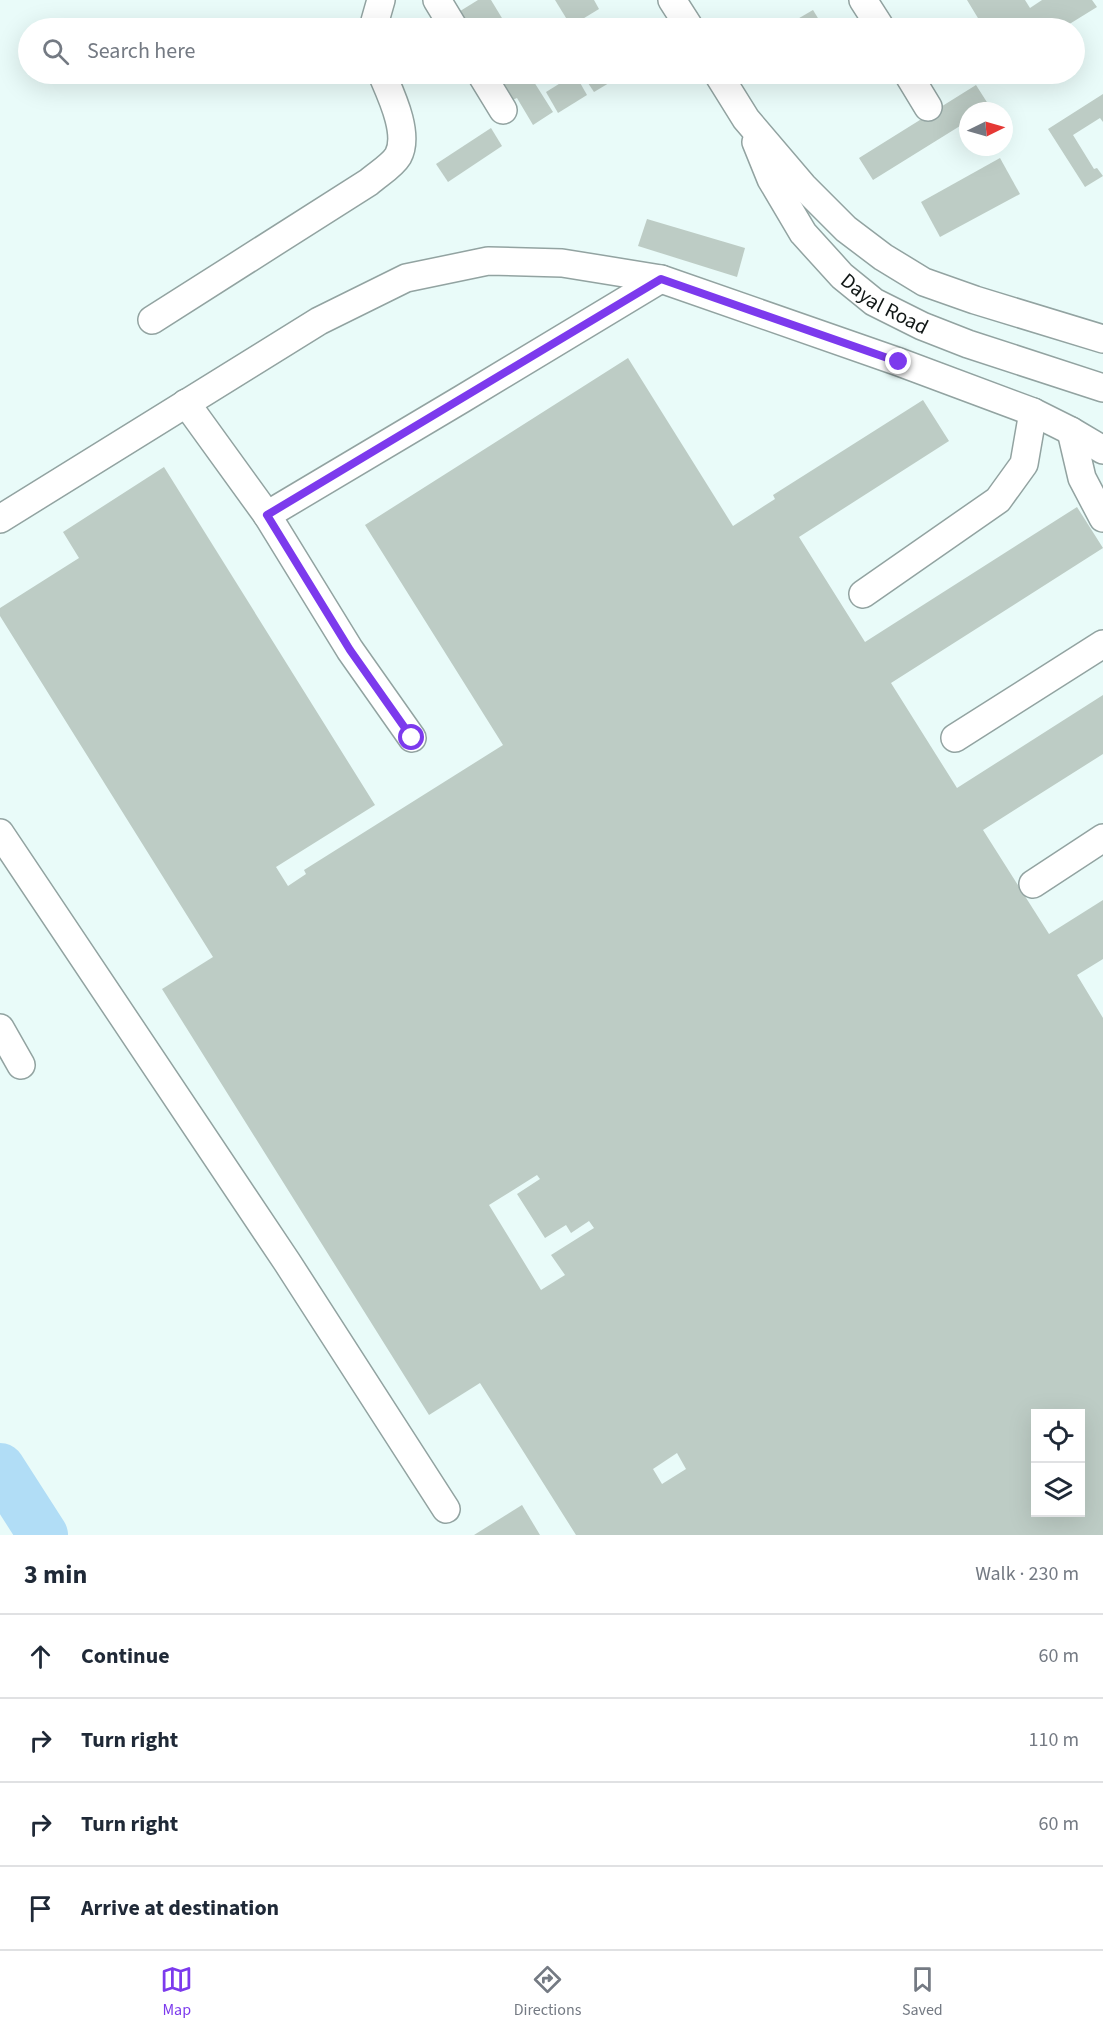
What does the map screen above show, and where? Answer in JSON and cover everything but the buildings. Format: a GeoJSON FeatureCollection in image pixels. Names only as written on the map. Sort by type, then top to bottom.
{"type":"FeatureCollection","features":[{"type":"Feature","properties":{"kind":"street"},"geometry":{"type":"LineString","coordinates":[[376,18],[381,0]]}},
{"type":"Feature","properties":{"kind":"street"},"geometry":{"type":"LineString","coordinates":[[436,0],[448,18]]}},
{"type":"Feature","properties":{"kind":"street"},"geometry":{"type":"LineString","coordinates":[[672,0],[684,18]]}},
{"type":"Feature","properties":{"kind":"street"},"geometry":{"type":"LineString","coordinates":[[863,0],[875,18]]}},
{"type":"Feature","properties":{"kind":"street"},"geometry":{"type":"LineString","coordinates":[[152,320],[369,182],[397,158],[403,145],[401,129],[385,84]]}},
{"type":"Feature","properties":{"kind":"street"},"geometry":{"type":"LineString","coordinates":[[487,84],[503,110]]}},
{"type":"Feature","properties":{"kind":"street","name":"Dayal Road"},"geometry":{"type":"LineString","coordinates":[[724,84],[746,119],[803,186],[846,229],[883,257],[924,282],[1103,339]]}},
{"type":"Feature","properties":{"kind":"street"},"geometry":{"type":"LineString","coordinates":[[914,84],[928,107]]}},
{"type":"Feature","properties":{"kind":"street","name":"Dayal Road"},"geometry":{"type":"LineString","coordinates":[[746,119],[771,179],[803,233],[842,276],[874,302],[922,326],[968,344],[1103,388]]}},
{"type":"Feature","properties":{"kind":"street"},"geometry":{"type":"LineString","coordinates":[[0,519],[319,321],[406,278],[488,261],[562,264],[661,279],[899,362],[1033,412],[1103,450]]}},
{"type":"Feature","properties":{"kind":"street"},"geometry":{"type":"LineString","coordinates":[[267,515],[661,279]]}},
{"type":"Feature","properties":{"kind":"street"},"geometry":{"type":"LineString","coordinates":[[186,403],[267,515],[350,650],[412,738]]}},
{"type":"Feature","properties":{"kind":"street"},"geometry":{"type":"LineString","coordinates":[[863,594],[998,500],[1024,464],[1033,412]]}},
{"type":"Feature","properties":{"kind":"street"},"geometry":{"type":"LineString","coordinates":[[1071,431],[1082,478],[1103,518]]}},
{"type":"Feature","properties":{"kind":"street"},"geometry":{"type":"LineString","coordinates":[[955,738],[1103,644]]}},
{"type":"Feature","properties":{"kind":"street"},"geometry":{"type":"LineString","coordinates":[[0,833],[287,1262],[446,1509]]}},
{"type":"Feature","properties":{"kind":"street"},"geometry":{"type":"LineString","coordinates":[[1033,884],[1103,838]]}},
{"type":"Feature","properties":{"kind":"street"},"geometry":{"type":"LineString","coordinates":[[0,1028],[21,1065]]}},
{"type":"Feature","properties":{"kind":"waterway"},"geometry":{"type":"LineString","coordinates":[[0,1468],[43,1535]]}},
{"type":"Feature","properties":{"kind":"route"},"geometry":{"type":"LineString","coordinates":[[412,738],[350,650],[267,515],[661,279],[899,362]]}}]}
